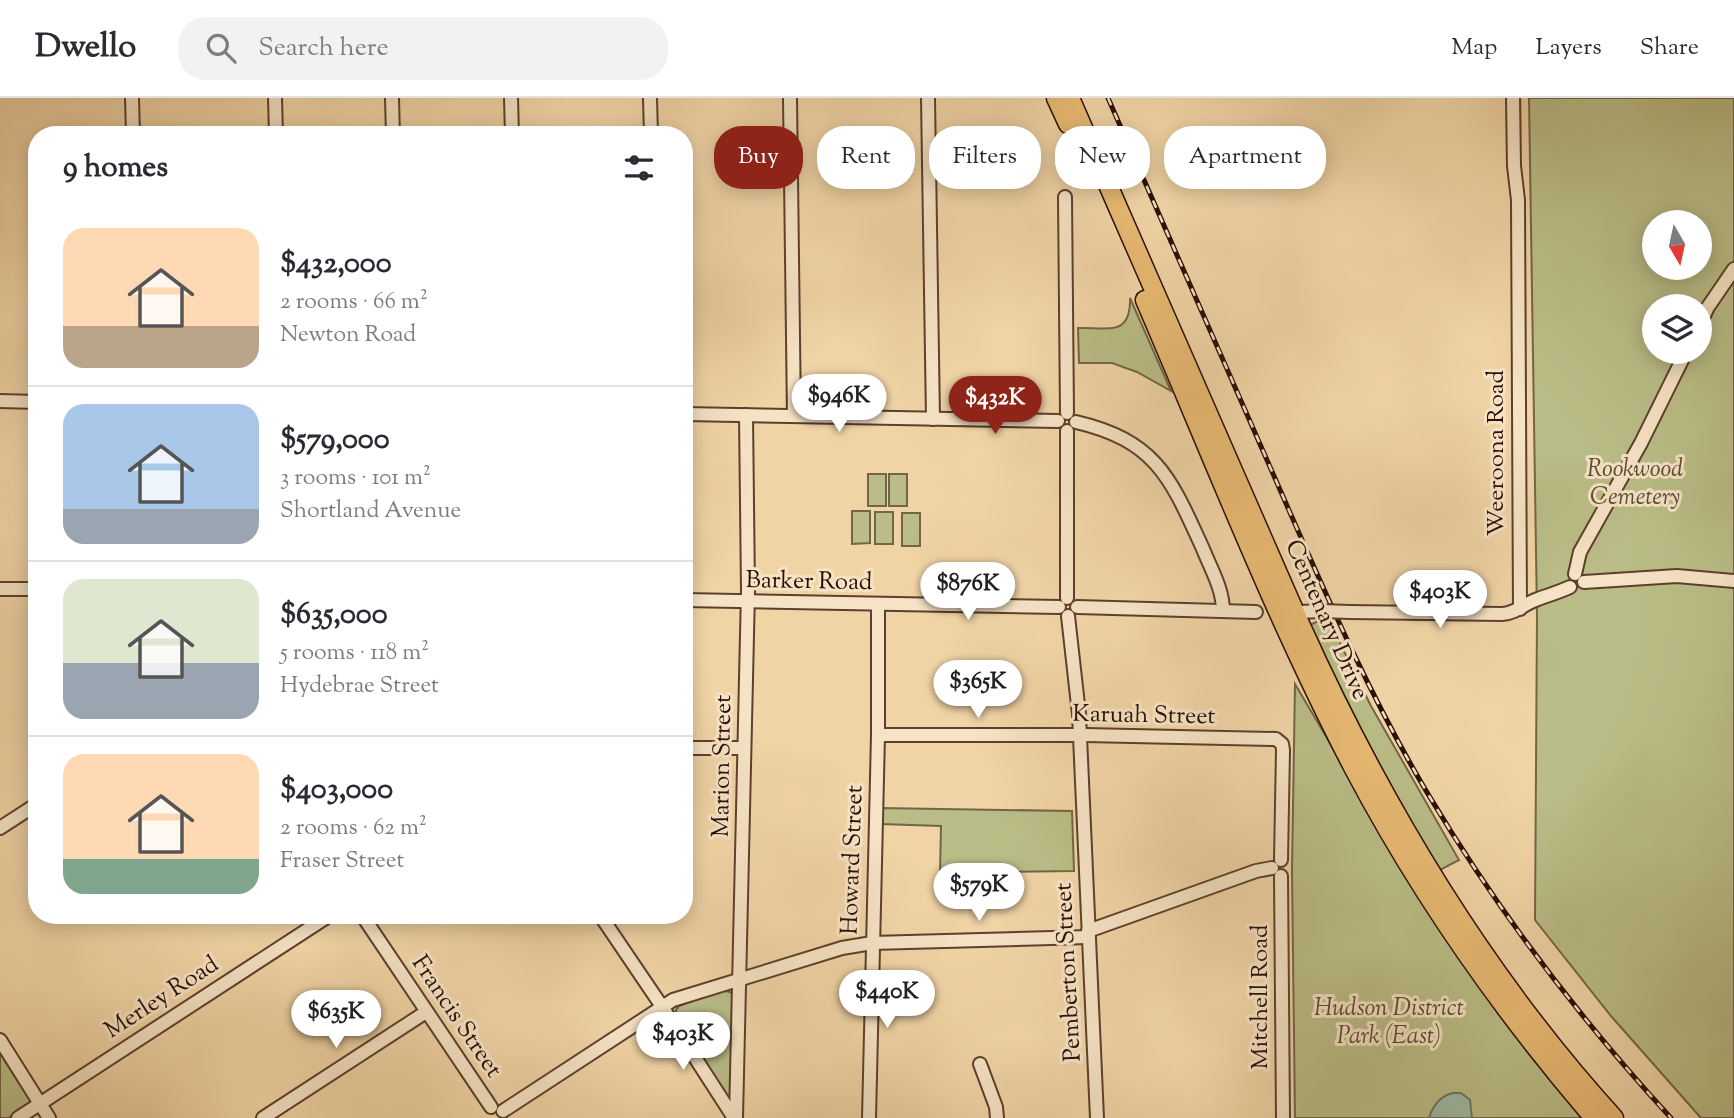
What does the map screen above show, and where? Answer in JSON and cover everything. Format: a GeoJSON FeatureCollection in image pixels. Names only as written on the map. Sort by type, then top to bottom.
{"type":"FeatureCollection","features":[{"type":"Feature","properties":{"kind":"highway","name":"Centenary Drive"},"geometry":{"type":"LineString","coordinates":[[1056,98],[1356,772],[1410,866],[1496,993],[1536,1048],[1594,1118]]}},
{"type":"Feature","properties":{"kind":"highway","name":"Centenary Drive"},"geometry":{"type":"LineString","coordinates":[[1070,98],[1288,616],[1425,863],[1538,1026],[1614,1118]]}},
{"type":"Feature","properties":{"kind":"street"},"geometry":{"type":"LineString","coordinates":[[132,98],[132,126]]}},
{"type":"Feature","properties":{"kind":"street"},"geometry":{"type":"LineString","coordinates":[[275,98],[276,126]]}},
{"type":"Feature","properties":{"kind":"street"},"geometry":{"type":"LineString","coordinates":[[392,98],[393,126]]}},
{"type":"Feature","properties":{"kind":"street"},"geometry":{"type":"LineString","coordinates":[[511,98],[512,126]]}},
{"type":"Feature","properties":{"kind":"street"},"geometry":{"type":"LineString","coordinates":[[650,98],[650,126]]}},
{"type":"Feature","properties":{"kind":"street"},"geometry":{"type":"LineString","coordinates":[[790,98],[794,416]]}},
{"type":"Feature","properties":{"kind":"street"},"geometry":{"type":"LineString","coordinates":[[928,98],[933,419]]}},
{"type":"Feature","properties":{"kind":"street","name":"Weeroona Road"},"geometry":{"type":"LineString","coordinates":[[1513,98],[1514,166],[1518,200],[1520,609]]}},
{"type":"Feature","properties":{"kind":"street","name":"Pemberton Street"},"geometry":{"type":"LineString","coordinates":[[1065,197],[1068,607],[1080,736],[1097,1118]]}},
{"type":"Feature","properties":{"kind":"street"},"geometry":{"type":"LineString","coordinates":[[1712,302],[1734,269]]}},
{"type":"Feature","properties":{"kind":"street"},"geometry":{"type":"LineString","coordinates":[[1574,581],[1580,552],[1641,443],[1680,364]]}},
{"type":"Feature","properties":{"kind":"street"},"geometry":{"type":"LineString","coordinates":[[0,401],[28,402]]}},
{"type":"Feature","properties":{"kind":"street"},"geometry":{"type":"LineString","coordinates":[[693,414],[1067,422],[1100,427],[1121,436],[1145,452],[1163,470],[1178,494],[1220,587],[1223,611]]}},
{"type":"Feature","properties":{"kind":"street","name":"Marion Street"},"geometry":{"type":"LineString","coordinates":[[735,1118],[747,601],[746,415]]}},
{"type":"Feature","properties":{"kind":"street"},"geometry":{"type":"LineString","coordinates":[[1288,616],[1321,611],[1502,614],[1520,609],[1544,593],[1574,581],[1677,576],[1734,582]]}},
{"type":"Feature","properties":{"kind":"street"},"geometry":{"type":"LineString","coordinates":[[0,589],[28,589]]}},
{"type":"Feature","properties":{"kind":"street","name":"Barker Road"},"geometry":{"type":"LineString","coordinates":[[693,600],[1256,612]]}},
{"type":"Feature","properties":{"kind":"street","name":"Howard Street"},"geometry":{"type":"LineString","coordinates":[[869,1118],[878,735],[878,604]]}},
{"type":"Feature","properties":{"kind":"street","name":"Karuah Street"},"geometry":{"type":"LineString","coordinates":[[878,735],[1276,739],[1282,744]]}},
{"type":"Feature","properties":{"kind":"street","name":"Mitchell Road"},"geometry":{"type":"LineString","coordinates":[[1282,744],[1278,868],[1283,1118]]}},
{"type":"Feature","properties":{"kind":"street"},"geometry":{"type":"LineString","coordinates":[[693,748],[744,748]]}},
{"type":"Feature","properties":{"kind":"street"},"geometry":{"type":"LineString","coordinates":[[0,828],[28,810]]}},
{"type":"Feature","properties":{"kind":"street"},"geometry":{"type":"LineString","coordinates":[[496,1114],[662,1006],[682,996],[842,947],[872,943],[1088,934],[1256,871],[1278,868]]}},
{"type":"Feature","properties":{"kind":"street","name":"Merley Road"},"geometry":{"type":"LineString","coordinates":[[18,1118],[316,924]]}},
{"type":"Feature","properties":{"kind":"street","name":"Francis Street"},"geometry":{"type":"LineString","coordinates":[[368,924],[496,1114]]}},
{"type":"Feature","properties":{"kind":"street"},"geometry":{"type":"LineString","coordinates":[[606,924],[735,1118]]}},
{"type":"Feature","properties":{"kind":"street"},"geometry":{"type":"LineString","coordinates":[[263,1118],[426,1012]]}},
{"type":"Feature","properties":{"kind":"street"},"geometry":{"type":"LineString","coordinates":[[0,1040],[49,1118]]}},
{"type":"Feature","properties":{"kind":"street"},"geometry":{"type":"LineString","coordinates":[[980,1064],[996,1107],[997,1118]]}},
{"type":"Feature","properties":{"kind":"green space","name":"Rookwood Cemetery"},"geometry":{"type":"Polygon","coordinates":[[[1529,98],[1734,98],[1734,1118],[1701,1118],[1611,1016],[1535,920],[1537,616],[1529,98]]]}},
{"type":"Feature","properties":{"kind":"green space"},"geometry":{"type":"Polygon","coordinates":[[[1130,298],[1171,391],[1137,372],[1112,363],[1079,363],[1078,328],[1108,328],[1122,324],[1127,319],[1130,298]]]}},
{"type":"Feature","properties":{"kind":"green space"},"geometry":{"type":"Polygon","coordinates":[[[868,474],[886,474],[886,506],[868,506],[868,474]]]}},
{"type":"Feature","properties":{"kind":"green space"},"geometry":{"type":"Polygon","coordinates":[[[889,474],[907,474],[907,506],[889,506],[889,474]]]}},
{"type":"Feature","properties":{"kind":"green space"},"geometry":{"type":"Polygon","coordinates":[[[852,511],[870,511],[870,543],[852,544],[852,511]]]}},
{"type":"Feature","properties":{"kind":"green space"},"geometry":{"type":"Polygon","coordinates":[[[875,512],[893,512],[893,544],[875,544],[875,512]]]}},
{"type":"Feature","properties":{"kind":"green space"},"geometry":{"type":"Polygon","coordinates":[[[902,513],[920,513],[920,546],[902,546],[902,513]]]}},
{"type":"Feature","properties":{"kind":"green space"},"geometry":{"type":"Polygon","coordinates":[[[1320,620],[1329,621],[1371,706],[1459,860],[1438,871],[1361,738],[1310,625],[1320,620]]]}},
{"type":"Feature","properties":{"kind":"green space","name":"Hudson District Park (East)"},"geometry":{"type":"Polygon","coordinates":[[[1295,684],[1383,833],[1584,1118],[1295,1118],[1292,870],[1295,684]]]}},
{"type":"Feature","properties":{"kind":"green space"},"geometry":{"type":"Polygon","coordinates":[[[880,808],[1072,811],[1074,871],[940,873],[941,826],[880,824],[880,808]]]}},
{"type":"Feature","properties":{"kind":"green space"},"geometry":{"type":"Polygon","coordinates":[[[721,990],[734,996],[731,1099],[727,1098],[675,1019],[679,1006],[721,990]]]}},
{"type":"Feature","properties":{"kind":"green space"},"geometry":{"type":"Polygon","coordinates":[[[0,1052],[32,1103],[8,1118],[0,1118],[0,1052]]]}},
{"type":"Feature","properties":{"kind":"shaded area"},"geometry":{"type":"Polygon","coordinates":[[[1453,1093],[1461,1093],[1470,1100],[1472,1118],[1429,1118],[1438,1102],[1453,1093]]]}},
{"type":"Feature","properties":{"kind":"waterway"},"geometry":{"type":"LineString","coordinates":[[1520,98],[1520,139]]}},
{"type":"Feature","properties":{"kind":"railway"},"geometry":{"type":"LineString","coordinates":[[1108,98],[1327,597],[1406,755],[1455,837],[1511,922],[1604,1042],[1671,1118]]}}]}
